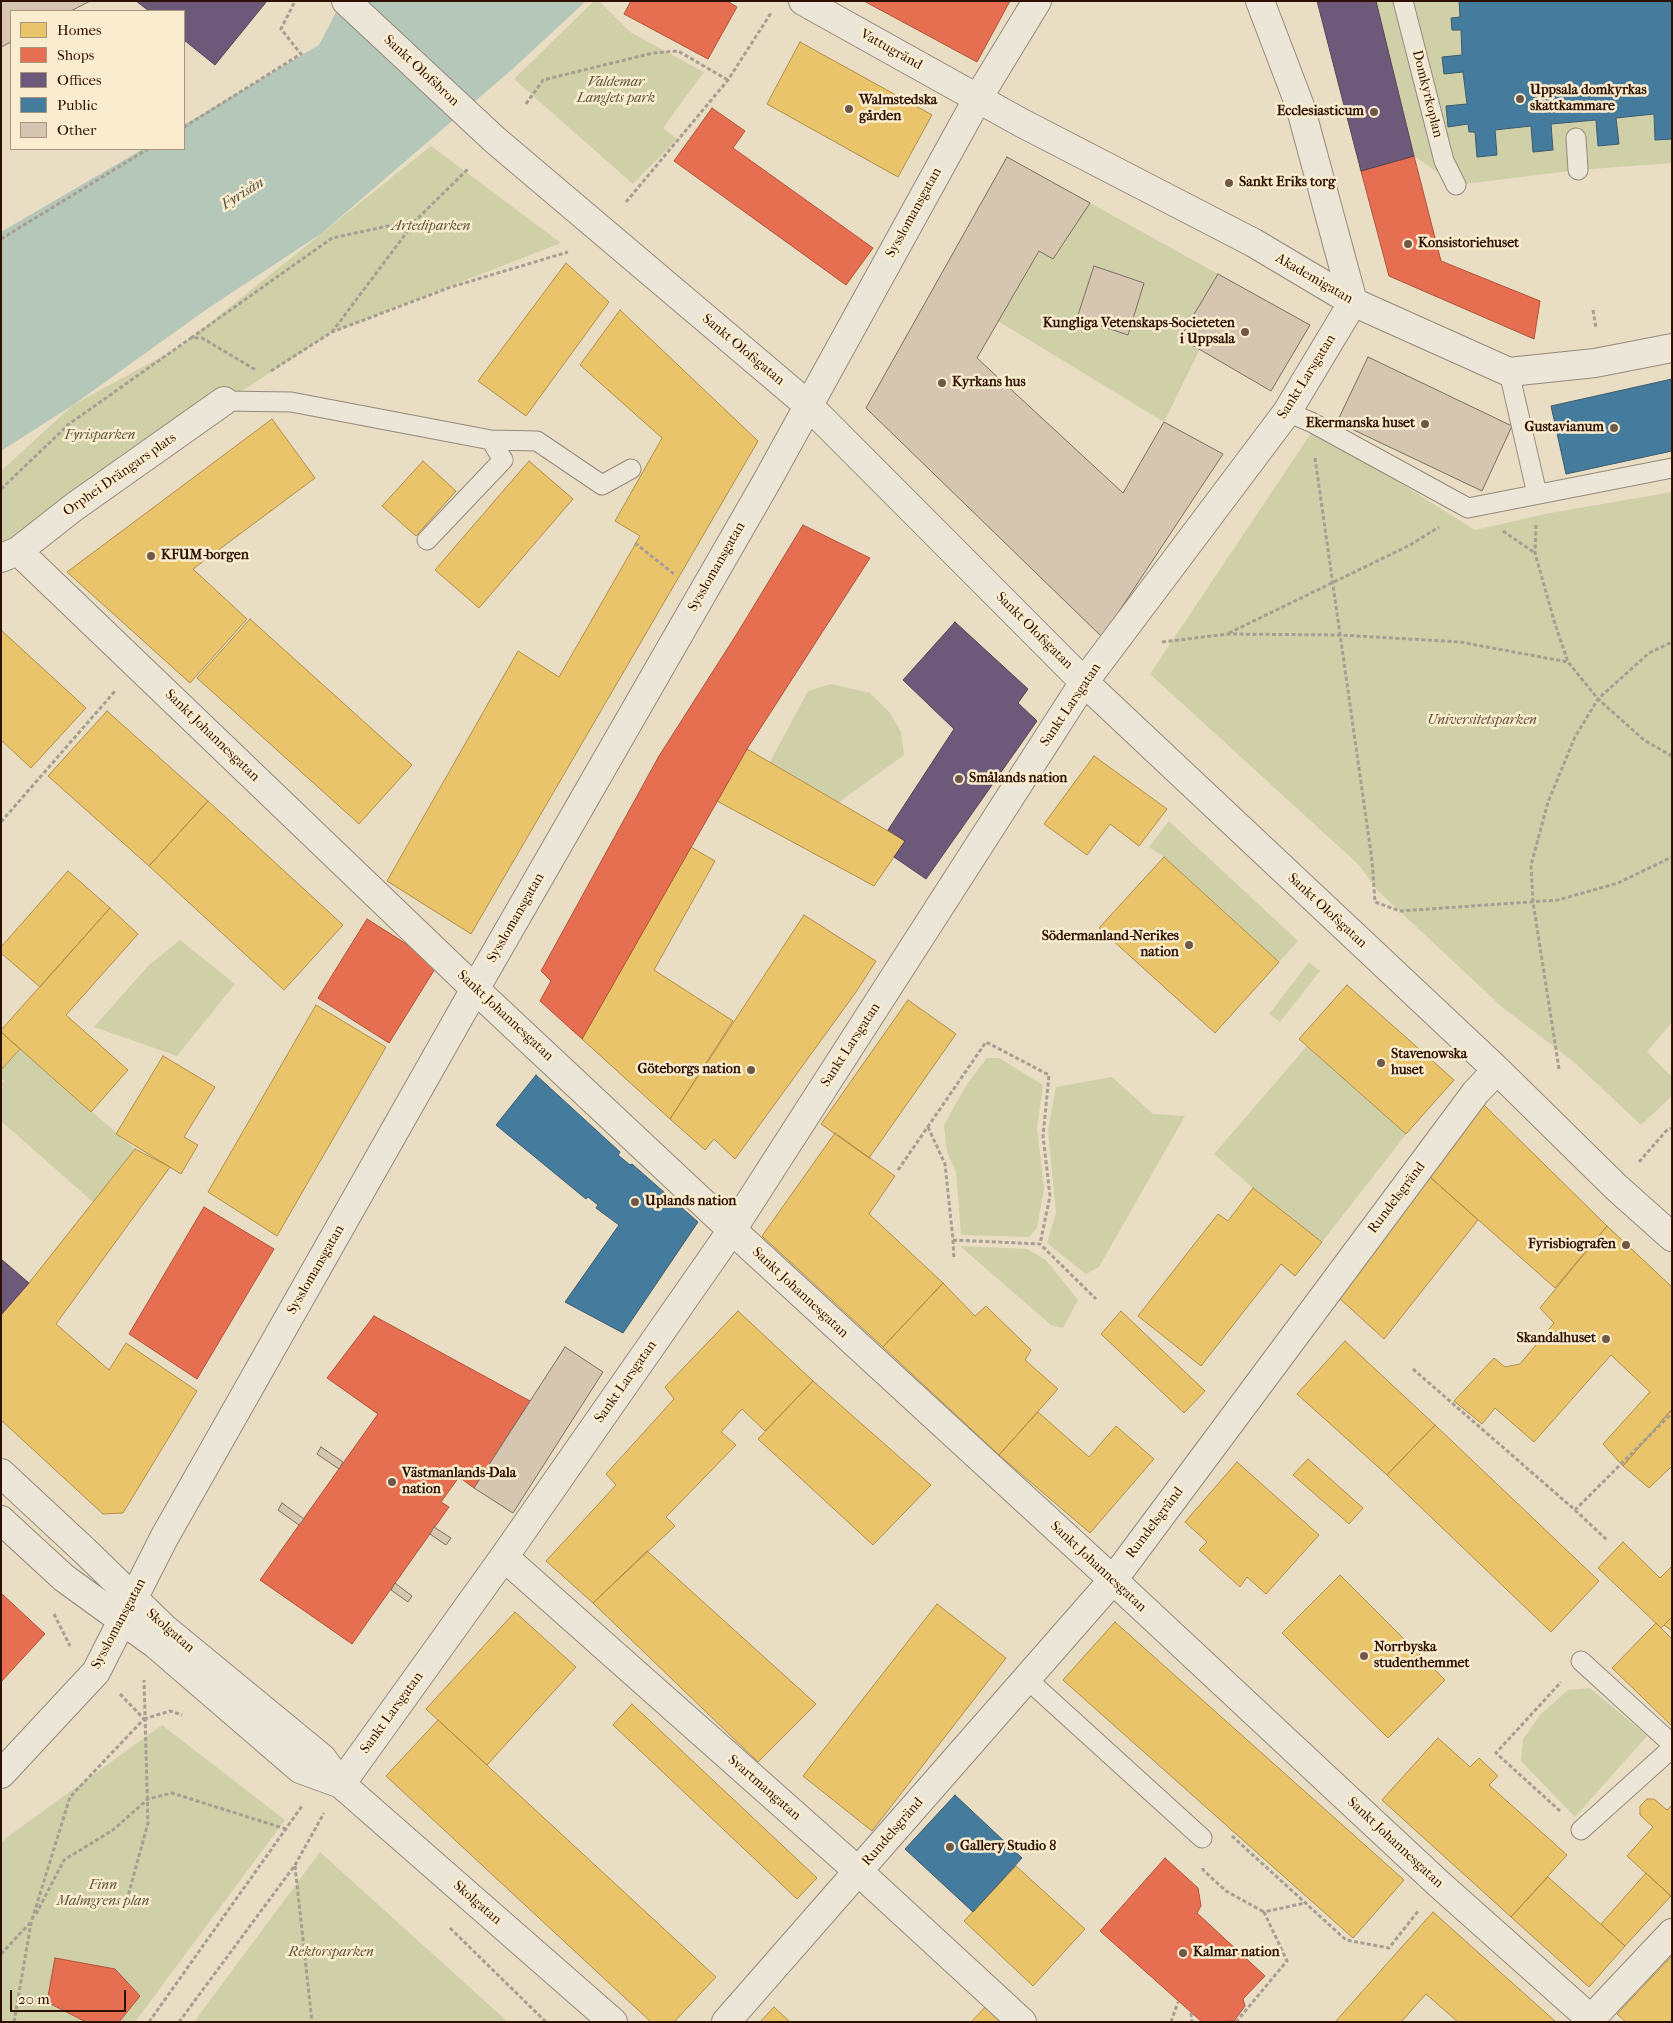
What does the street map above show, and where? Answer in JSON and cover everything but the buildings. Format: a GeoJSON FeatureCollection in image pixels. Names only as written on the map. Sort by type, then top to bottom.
{"type":"FeatureCollection","features":[{"type":"Feature","properties":{"kind":"street","name":"Sankt Olofsbron"},"geometry":{"type":"LineString","coordinates":[[346,1],[495,140]]}},
{"type":"Feature","properties":{"kind":"street","name":"Vattugränd"},"geometry":{"type":"LineString","coordinates":[[804,1],[978,98]]}},
{"type":"Feature","properties":{"kind":"street","name":"Sysslomansgatan"},"geometry":{"type":"LineString","coordinates":[[1,1774],[96,1672],[164,1538],[808,405],[978,98],[1037,1]]}},
{"type":"Feature","properties":{"kind":"street"},"geometry":{"type":"LineString","coordinates":[[1260,1],[1300,106],[1353,302]]}},
{"type":"Feature","properties":{"kind":"street","name":"Akademigatan"},"geometry":{"type":"LineString","coordinates":[[978,98],[1020,122],[1254,243],[1353,302],[1509,372]]}},
{"type":"Feature","properties":{"kind":"street","name":"Sankt Olofsgatan"},"geometry":{"type":"LineString","coordinates":[[495,140],[808,405],[1084,682],[1497,1070],[1616,1187],[1672,1237]]}},
{"type":"Feature","properties":{"kind":"street","name":"Sankt Larsgatan"},"geometry":{"type":"LineString","coordinates":[[341,1784],[504,1557],[732,1230],[1084,682],[1299,417],[1353,302]]}},
{"type":"Feature","properties":{"kind":"street"},"geometry":{"type":"LineString","coordinates":[[1509,372],[1595,363],[1672,348]]}},
{"type":"Feature","properties":{"kind":"street","name":"Orphei Drängars plats"},"geometry":{"type":"LineString","coordinates":[[9,554],[224,402]]}},
{"type":"Feature","properties":{"kind":"street","name":"Sankt Johannesgatan"},"geometry":{"type":"LineString","coordinates":[[9,554],[138,666],[475,989],[732,1230],[1113,1580],[1439,1884],[1591,2021]]}},
{"type":"Feature","properties":{"kind":"street","name":"Rundelsgränd"},"geometry":{"type":"LineString","coordinates":[[726,2022],[1113,1580],[1476,1092],[1497,1070]]}},
{"type":"Feature","properties":{"kind":"street","name":"Skolgatan"},"geometry":{"type":"LineString","coordinates":[[1,1474],[127,1610],[155,1644],[300,1769],[341,1784],[613,2022]]}},
{"type":"Feature","properties":{"kind":"street","name":"Skolgatan"},"geometry":{"type":"LineString","coordinates":[[1,1520],[64,1578],[127,1610]]}},
{"type":"Feature","properties":{"kind":"street","name":"Svartmangatan"},"geometry":{"type":"LineString","coordinates":[[504,1557],[858,1871],[1022,2022]]}},
{"type":"Feature","properties":{"kind":"street"},"geometry":{"type":"LineString","coordinates":[[1591,2021],[1672,1932]]}},
{"type":"Feature","properties":{"kind":"lane","name":"Domkyrkoplan"},"geometry":{"type":"LineString","coordinates":[[1403,1],[1444,161],[1456,185]]}},
{"type":"Feature","properties":{"kind":"lane"},"geometry":{"type":"LineString","coordinates":[[1576,138],[1578,170]]}},
{"type":"Feature","properties":{"kind":"lane"},"geometry":{"type":"LineString","coordinates":[[1509,372],[1537,494]]}},
{"type":"Feature","properties":{"kind":"lane"},"geometry":{"type":"LineString","coordinates":[[224,402],[290,402],[490,440],[537,441],[602,485],[631,469]]}},
{"type":"Feature","properties":{"kind":"lane"},"geometry":{"type":"LineString","coordinates":[[1299,417],[1468,508],[1672,468]]}},
{"type":"Feature","properties":{"kind":"lane"},"geometry":{"type":"LineString","coordinates":[[428,540],[503,460],[490,440]]}},
{"type":"Feature","properties":{"kind":"lane"},"geometry":{"type":"LineString","coordinates":[[1581,1660],[1672,1744]]}},
{"type":"Feature","properties":{"kind":"lane"},"geometry":{"type":"LineString","coordinates":[[1027,1679],[1202,1838]]}},
{"type":"Feature","properties":{"kind":"lane"},"geometry":{"type":"LineString","coordinates":[[1581,1830],[1672,1748]]}},
{"type":"Feature","properties":{"kind":"path"},"geometry":{"type":"LineString","coordinates":[[185,126],[302,54],[281,30],[295,1]]}},
{"type":"Feature","properties":{"kind":"path"},"geometry":{"type":"LineString","coordinates":[[626,202],[728,80],[774,8]]}},
{"type":"Feature","properties":{"kind":"path"},"geometry":{"type":"LineString","coordinates":[[526,104],[543,80],[653,53],[678,51],[728,80]]}},
{"type":"Feature","properties":{"kind":"path"},"geometry":{"type":"LineString","coordinates":[[1,239],[146,150]]}},
{"type":"Feature","properties":{"kind":"path"},"geometry":{"type":"LineString","coordinates":[[332,332],[416,220],[469,168]]}},
{"type":"Feature","properties":{"kind":"path"},"geometry":{"type":"LineString","coordinates":[[1,489],[69,424],[332,238],[416,220]]}},
{"type":"Feature","properties":{"kind":"path"},"geometry":{"type":"LineString","coordinates":[[264,376],[332,332],[451,287],[568,252]]}},
{"type":"Feature","properties":{"kind":"path"},"geometry":{"type":"LineString","coordinates":[[190,338],[202,338],[256,371]]}},
{"type":"Feature","properties":{"kind":"path"},"geometry":{"type":"LineString","coordinates":[[1299,417],[1332,584],[1340,635],[1372,860],[1375,902],[1400,911],[1558,900],[1618,883],[1672,858]]}},
{"type":"Feature","properties":{"kind":"path"},"geometry":{"type":"LineString","coordinates":[[1537,494],[1535,553],[1568,662],[1598,699],[1644,740],[1672,756]]}},
{"type":"Feature","properties":{"kind":"path"},"geometry":{"type":"LineString","coordinates":[[1228,634],[1410,545],[1468,508]]}},
{"type":"Feature","properties":{"kind":"path"},"geometry":{"type":"LineString","coordinates":[[636,544],[678,577]]}},
{"type":"Feature","properties":{"kind":"path"},"geometry":{"type":"LineString","coordinates":[[1162,642],[1228,634],[1340,635],[1460,642],[1568,662]]}},
{"type":"Feature","properties":{"kind":"path"},"geometry":{"type":"LineString","coordinates":[[1559,1069],[1533,902],[1531,865],[1548,802],[1575,737],[1598,699],[1649,653],[1672,642]]}},
{"type":"Feature","properties":{"kind":"path"},"geometry":{"type":"LineString","coordinates":[[1,822],[138,666]]}},
{"type":"Feature","properties":{"kind":"path"},"geometry":{"type":"LineString","coordinates":[[898,1170],[986,1042],[1049,1076],[1043,1136],[1050,1196],[1040,1244]]}},
{"type":"Feature","properties":{"kind":"path"},"geometry":{"type":"LineString","coordinates":[[928,1127],[945,1164],[954,1258]]}},
{"type":"Feature","properties":{"kind":"path"},"geometry":{"type":"LineString","coordinates":[[1616,1187],[1666,1131],[1672,1128]]}},
{"type":"Feature","properties":{"kind":"path"},"geometry":{"type":"LineString","coordinates":[[953,1240],[1040,1244],[1096,1300]]}},
{"type":"Feature","properties":{"kind":"path"},"geometry":{"type":"LineString","coordinates":[[1413,1369],[1607,1540]]}},
{"type":"Feature","properties":{"kind":"path"},"geometry":{"type":"LineString","coordinates":[[1575,1510],[1672,1413]]}},
{"type":"Feature","properties":{"kind":"path"},"geometry":{"type":"LineString","coordinates":[[1581,1660],[1496,1753],[1581,1830]]}},
{"type":"Feature","properties":{"kind":"path"},"geometry":{"type":"LineString","coordinates":[[125,1907],[148,1823],[144,1676]]}},
{"type":"Feature","properties":{"kind":"path"},"geometry":{"type":"LineString","coordinates":[[116,1691],[144,1718]]}},
{"type":"Feature","properties":{"kind":"path"},"geometry":{"type":"LineString","coordinates":[[14,2022],[31,1923],[70,1797],[144,1718],[170,1711],[188,1716]]}},
{"type":"Feature","properties":{"kind":"path"},"geometry":{"type":"LineString","coordinates":[[1,1954],[31,1923],[64,1860],[113,1830],[148,1799],[172,1793],[286,1830]]}},
{"type":"Feature","properties":{"kind":"path"},"geometry":{"type":"LineString","coordinates":[[149,2022],[302,1806]]}},
{"type":"Feature","properties":{"kind":"path"},"geometry":{"type":"LineString","coordinates":[[179,2022],[295,1865],[325,1811]]}},
{"type":"Feature","properties":{"kind":"path"},"geometry":{"type":"LineString","coordinates":[[1236,2022],[1287,1961],[1264,1912],[1226,1891],[1203,1870],[1202,1838],[1225,1829],[1346,1940],[1388,1948],[1439,1884]]}},
{"type":"Feature","properties":{"kind":"path"},"geometry":{"type":"LineString","coordinates":[[295,1865],[312,2022]]}},
{"type":"Feature","properties":{"kind":"path"},"geometry":{"type":"LineString","coordinates":[[1264,1912],[1306,1903]]}},
{"type":"Feature","properties":{"kind":"path"},"geometry":{"type":"LineString","coordinates":[[1171,2022],[1178,2002]]}},
{"type":"Feature","properties":{"kind":"path"},"geometry":{"type":"LineString","coordinates":[[1191,2013],[1192,2022]]}},
{"type":"Feature","properties":{"kind":"green space","name":"Valdemar Langlets park"},"geometry":{"type":"Polygon","coordinates":[[[594,1],[599,1],[630,32],[704,72],[663,128],[677,139],[633,184],[514,79],[594,1]]]}},
{"type":"Feature","properties":{"kind":"green space"},"geometry":{"type":"Polygon","coordinates":[[[1376,1],[1672,1],[1672,163],[1578,170],[1456,185],[1414,156],[1376,1]]]}},
{"type":"Feature","properties":{"kind":"green space","name":"Artediparken"},"geometry":{"type":"Polygon","coordinates":[[[431,146],[561,243],[332,332],[1,549],[1,471],[73,405],[181,346],[431,146]]]}},
{"type":"Feature","properties":{"kind":"green space"},"geometry":{"type":"Polygon","coordinates":[[[1090,203],[1218,274],[1200,349],[1164,422],[998,321],[1039,251],[1053,259],[1090,203]],[[1094,266],[1077,318],[1128,335],[1144,283],[1094,266]]]}},
{"type":"Feature","properties":{"kind":"green space","name":"Universitetsparken"},"geometry":{"type":"Polygon","coordinates":[[[1314,429],[1475,530],[1550,513],[1672,492],[1672,1022],[1647,1052],[1672,1077],[1672,1096],[1641,1125],[1574,1062],[1502,1007],[1377,890],[1359,865],[1150,674],[1314,429]]]}},
{"type":"Feature","properties":{"kind":"green space"},"geometry":{"type":"Polygon","coordinates":[[[831,684],[870,693],[890,713],[901,732],[904,755],[839,802],[770,762],[808,691],[831,684]]]}},
{"type":"Feature","properties":{"kind":"green space"},"geometry":{"type":"Polygon","coordinates":[[[1169,821],[1298,941],[1279,962],[1164,857],[1149,847],[1169,821]]]}},
{"type":"Feature","properties":{"kind":"green space"},"geometry":{"type":"Polygon","coordinates":[[[180,940],[235,984],[177,1056],[94,1027],[149,965],[180,940]]]}},
{"type":"Feature","properties":{"kind":"green space"},"geometry":{"type":"Polygon","coordinates":[[[1309,962],[1320,971],[1280,1022],[1269,1014],[1309,962]]]}},
{"type":"Feature","properties":{"kind":"green space"},"geometry":{"type":"Polygon","coordinates":[[[1307,1046],[1407,1133],[1322,1242],[1253,1188],[1214,1154],[1307,1046]]]}},
{"type":"Feature","properties":{"kind":"green space"},"geometry":{"type":"Polygon","coordinates":[[[20,1049],[135,1149],[93,1202],[1,1121],[1,1084],[4,1081],[1,1078],[1,1070],[20,1049]]]}},
{"type":"Feature","properties":{"kind":"green space"},"geometry":{"type":"Polygon","coordinates":[[[987,1058],[999,1058],[1043,1085],[1037,1128],[1044,1188],[1037,1228],[1029,1237],[961,1235],[956,1172],[947,1152],[944,1125],[967,1084],[987,1058]]]}},
{"type":"Feature","properties":{"kind":"green space"},"geometry":{"type":"Polygon","coordinates":[[[1112,1077],[1153,1114],[1185,1116],[1099,1267],[1086,1274],[1047,1243],[1056,1213],[1048,1130],[1056,1087],[1112,1077]]]}},
{"type":"Feature","properties":{"kind":"green space"},"geometry":{"type":"Polygon","coordinates":[[[960,1246],[1027,1249],[1046,1260],[1078,1300],[1063,1328],[1051,1325],[960,1246]]]}},
{"type":"Feature","properties":{"kind":"green space"},"geometry":{"type":"Polygon","coordinates":[[[1590,1688],[1647,1736],[1575,1817],[1521,1761],[1523,1739],[1541,1714],[1568,1690],[1590,1688]]]}},
{"type":"Feature","properties":{"kind":"green space","name":"Finn Malmgrens plan"},"geometry":{"type":"Polygon","coordinates":[[[162,1725],[285,1820],[135,2022],[1,2022],[1,1843],[162,1725]]]}},
{"type":"Feature","properties":{"kind":"green space","name":"Rektorsparken"},"geometry":{"type":"Polygon","coordinates":[[[320,1852],[508,2022],[194,2022],[320,1852]]]}},
{"type":"Feature","properties":{"kind":"water","name":"Fyrisån"},"geometry":{"type":"Polygon","coordinates":[[[342,1],[586,1],[516,66],[322,233],[207,309],[73,405],[1,451],[1,232],[141,150],[185,150],[185,124],[319,45],[342,1]]]}},
{"type":"Feature","properties":{"kind":"place","name":"Uppsala domkyrkas skattkammare"},"geometry":{"type":"Point","coordinates":[1520,99]}},
{"type":"Feature","properties":{"kind":"place","name":"Walmstedska gården"},"geometry":{"type":"Point","coordinates":[849,109]}},
{"type":"Feature","properties":{"kind":"place","name":"Ecclesiasticum"},"geometry":{"type":"Point","coordinates":[1374,112]}},
{"type":"Feature","properties":{"kind":"place","name":"Sankt Eriks torg"},"geometry":{"type":"Point","coordinates":[1229,183]}},
{"type":"Feature","properties":{"kind":"place","name":"Konsistoriehuset"},"geometry":{"type":"Point","coordinates":[1408,244]}},
{"type":"Feature","properties":{"kind":"place","name":"Kungliga Vetenskaps-Societeten i Uppsala"},"geometry":{"type":"Point","coordinates":[1245,332]}},
{"type":"Feature","properties":{"kind":"place","name":"Kyrkans hus"},"geometry":{"type":"Point","coordinates":[942,383]}},
{"type":"Feature","properties":{"kind":"place","name":"Ekermanska huset"},"geometry":{"type":"Point","coordinates":[1425,424]}},
{"type":"Feature","properties":{"kind":"place","name":"Gustavianum"},"geometry":{"type":"Point","coordinates":[1614,428]}},
{"type":"Feature","properties":{"kind":"place","name":"KFUM-borgen"},"geometry":{"type":"Point","coordinates":[151,556]}},
{"type":"Feature","properties":{"kind":"place","name":"Smålands nation"},"geometry":{"type":"Point","coordinates":[959,779]}},
{"type":"Feature","properties":{"kind":"place","name":"Södermanland-Nerikes nation"},"geometry":{"type":"Point","coordinates":[1189,945]}},
{"type":"Feature","properties":{"kind":"place","name":"Stavenowska huset"},"geometry":{"type":"Point","coordinates":[1381,1063]}},
{"type":"Feature","properties":{"kind":"place","name":"Göteborgs nation"},"geometry":{"type":"Point","coordinates":[751,1070]}},
{"type":"Feature","properties":{"kind":"place","name":"Uplands nation"},"geometry":{"type":"Point","coordinates":[635,1202]}},
{"type":"Feature","properties":{"kind":"place","name":"Fyrisbiografen"},"geometry":{"type":"Point","coordinates":[1626,1245]}},
{"type":"Feature","properties":{"kind":"place","name":"Skandalhuset"},"geometry":{"type":"Point","coordinates":[1606,1339]}},
{"type":"Feature","properties":{"kind":"place","name":"Västmanlands-Dala nation"},"geometry":{"type":"Point","coordinates":[392,1482]}},
{"type":"Feature","properties":{"kind":"place","name":"Norrbyska studenthemmet"},"geometry":{"type":"Point","coordinates":[1364,1656]}},
{"type":"Feature","properties":{"kind":"place","name":"Gallery Studio 8"},"geometry":{"type":"Point","coordinates":[950,1847]}},
{"type":"Feature","properties":{"kind":"place","name":"Kalmar nation"},"geometry":{"type":"Point","coordinates":[1183,1953]}},
{"type":"Feature","properties":{"kind":"park label","name":"Fyrisparken"},"geometry":{"type":"Point","coordinates":[100,436]}}]}
